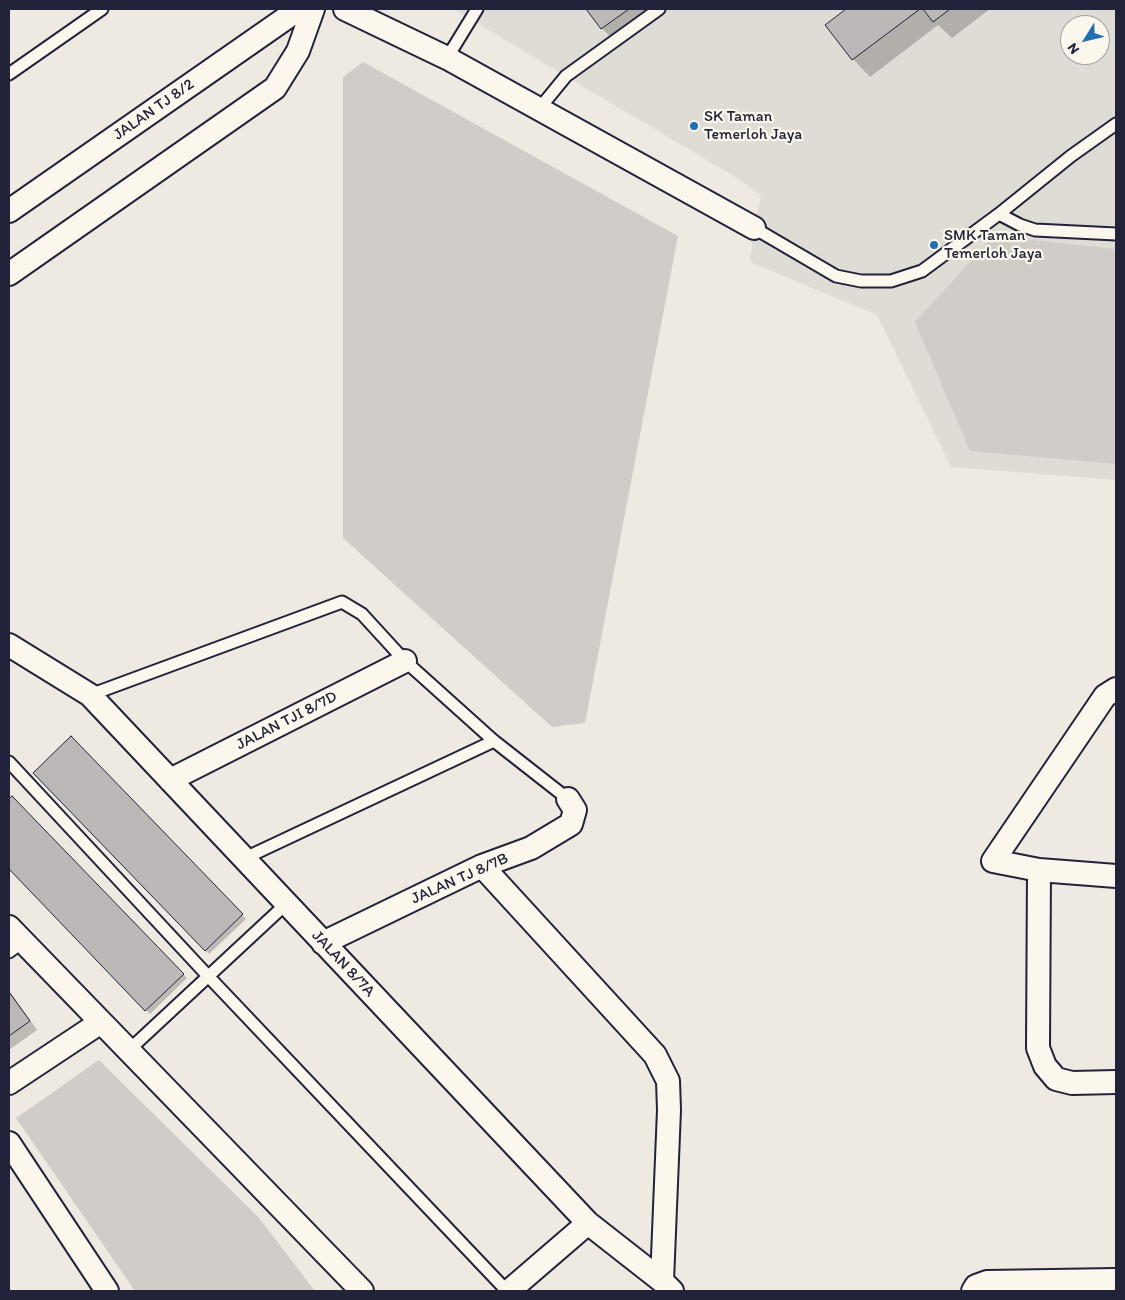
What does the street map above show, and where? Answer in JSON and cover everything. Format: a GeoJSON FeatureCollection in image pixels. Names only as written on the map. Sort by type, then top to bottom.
{"type":"FeatureCollection","features":[{"type":"Feature","properties":{"kind":"street","name":"JALAN TJ 8/2"},"geometry":{"type":"LineString","coordinates":[[9,210],[299,9]]}},
{"type":"Feature","properties":{"kind":"street"},"geometry":{"type":"LineString","coordinates":[[9,274],[275,88],[298,51],[313,9]]}},
{"type":"Feature","properties":{"kind":"street"},"geometry":{"type":"LineString","coordinates":[[345,9],[447,58],[754,228]]}},
{"type":"Feature","properties":{"kind":"street","name":"JALAN 8/7A"},"geometry":{"type":"LineString","coordinates":[[9,645],[90,695],[588,1223],[667,1286]]}},
{"type":"Feature","properties":{"kind":"street","name":"JALAN TJI 8/7D"},"geometry":{"type":"LineString","coordinates":[[170,780],[404,661]]}},
{"type":"Feature","properties":{"kind":"street"},"geometry":{"type":"LineString","coordinates":[[1116,689],[1105,696],[994,861],[1039,870],[1116,876]]}},
{"type":"Feature","properties":{"kind":"street","name":"JALAN TJ 8/7B"},"geometry":{"type":"LineString","coordinates":[[323,943],[482,866],[531,848],[571,824],[575,810],[568,799]]}},
{"type":"Feature","properties":{"kind":"street"},"geometry":{"type":"LineString","coordinates":[[482,866],[654,1055],[668,1081],[667,1286]]}},
{"type":"Feature","properties":{"kind":"street"},"geometry":{"type":"LineString","coordinates":[[1039,870],[1038,1048],[1045,1066],[1056,1079],[1072,1083],[1116,1082]]}},
{"type":"Feature","properties":{"kind":"street"},"geometry":{"type":"LineString","coordinates":[[14,940],[129,1050],[362,1291]]}},
{"type":"Feature","properties":{"kind":"street"},"geometry":{"type":"LineString","coordinates":[[9,1083],[101,1022]]}},
{"type":"Feature","properties":{"kind":"street"},"geometry":{"type":"LineString","coordinates":[[9,1143],[107,1291]]}},
{"type":"Feature","properties":{"kind":"street"},"geometry":{"type":"LineString","coordinates":[[508,1291],[588,1223]]}},
{"type":"Feature","properties":{"kind":"street"},"geometry":{"type":"LineString","coordinates":[[974,1291],[976,1286],[987,1282],[1116,1280]]}},
{"type":"Feature","properties":{"kind":"lane"},"geometry":{"type":"LineString","coordinates":[[9,74],[102,9]]}},
{"type":"Feature","properties":{"kind":"lane"},"geometry":{"type":"LineString","coordinates":[[447,58],[477,9]]}},
{"type":"Feature","properties":{"kind":"lane"},"geometry":{"type":"LineString","coordinates":[[539,109],[566,76],[659,9]]}},
{"type":"Feature","properties":{"kind":"lane"},"geometry":{"type":"LineString","coordinates":[[754,228],[836,276],[861,281],[891,281],[922,271],[999,214],[1071,156],[1116,124]]}},
{"type":"Feature","properties":{"kind":"lane"},"geometry":{"type":"LineString","coordinates":[[999,214],[1020,225],[1035,230],[1116,234]]}},
{"type":"Feature","properties":{"kind":"lane"},"geometry":{"type":"LineString","coordinates":[[90,695],[342,602],[362,614],[404,661],[494,741],[568,799]]}},
{"type":"Feature","properties":{"kind":"lane"},"geometry":{"type":"LineString","coordinates":[[243,859],[494,741]]}},
{"type":"Feature","properties":{"kind":"lane"},"geometry":{"type":"LineString","coordinates":[[9,762],[208,976],[508,1291]]}},
{"type":"Feature","properties":{"kind":"lane"},"geometry":{"type":"LineString","coordinates":[[129,1050],[286,904]]}},
{"type":"Feature","properties":{"kind":"shaded area","name":"SMK Taman Temerloh Jaya"},"geometry":{"type":"Polygon","coordinates":[[[453,9],[1116,9],[1116,480],[951,467],[877,315],[750,262],[754,228],[761,195],[732,175],[453,9]]]}},
{"type":"Feature","properties":{"kind":"shaded area"},"geometry":{"type":"Polygon","coordinates":[[[363,62],[678,236],[585,723],[552,727],[343,538],[343,77],[363,62]]]}},
{"type":"Feature","properties":{"kind":"shaded area"},"geometry":{"type":"Polygon","coordinates":[[[994,236],[1116,249],[1116,464],[970,451],[915,322],[994,236]]]}},
{"type":"Feature","properties":{"kind":"shaded area"},"geometry":{"type":"Polygon","coordinates":[[[99,1060],[259,1218],[315,1291],[135,1291],[16,1118],[99,1060]]]}},
{"type":"Feature","properties":{"kind":"building"},"geometry":{"type":"Polygon","coordinates":[[[586,9],[629,9],[601,29],[586,9]]]}},
{"type":"Feature","properties":{"kind":"building"},"geometry":{"type":"Polygon","coordinates":[[[846,9],[920,9],[852,60],[825,25],[846,9]]]}},
{"type":"Feature","properties":{"kind":"building"},"geometry":{"type":"Polygon","coordinates":[[[923,9],[950,9],[933,22],[923,9]]]}},
{"type":"Feature","properties":{"kind":"building"},"geometry":{"type":"Polygon","coordinates":[[[71,736],[243,914],[205,951],[33,773],[71,736]]]}},
{"type":"Feature","properties":{"kind":"building"},"geometry":{"type":"Polygon","coordinates":[[[12,796],[184,974],[145,1011],[9,869],[9,799],[12,796]]]}},
{"type":"Feature","properties":{"kind":"building"},"geometry":{"type":"Polygon","coordinates":[[[9,992],[30,1021],[9,1036],[9,992]]]}},
{"type":"Feature","properties":{"kind":"place","name":"SK Taman Temerloh Jaya"},"geometry":{"type":"Point","coordinates":[694,126]}},
{"type":"Feature","properties":{"kind":"place","name":"SMK Taman Temerloh Jaya"},"geometry":{"type":"Point","coordinates":[934,245]}}]}
